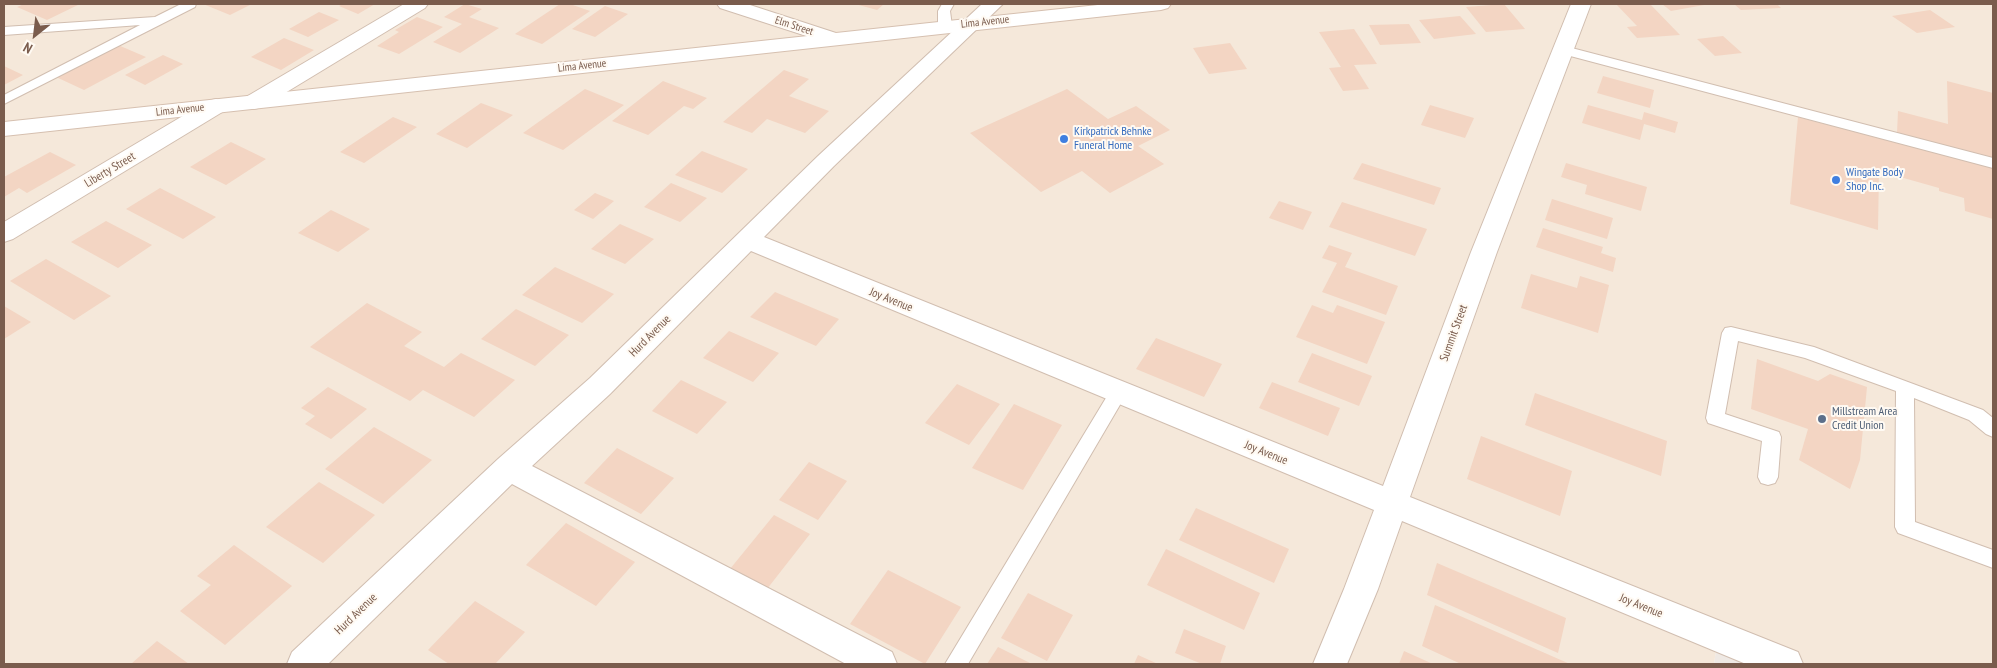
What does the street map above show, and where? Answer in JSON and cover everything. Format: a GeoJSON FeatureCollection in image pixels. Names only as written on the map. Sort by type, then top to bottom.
{"type":"FeatureCollection","features":[{"type":"Feature","properties":{"kind":"street"},"geometry":{"type":"LineString","coordinates":[[254,102],[418,4]]}},
{"type":"Feature","properties":{"kind":"street","name":"Elm Street"},"geometry":{"type":"LineString","coordinates":[[727,4],[832,38]]}},
{"type":"Feature","properties":{"kind":"street","name":"Hurd Avenue"},"geometry":{"type":"LineString","coordinates":[[304,664],[509,468],[600,386],[826,161],[992,4]]}},
{"type":"Feature","properties":{"kind":"street","name":"Lima Avenue"},"geometry":{"type":"LineString","coordinates":[[4,129],[832,38],[1161,4]]}},
{"type":"Feature","properties":{"kind":"street","name":"Summit Street"},"geometry":{"type":"LineString","coordinates":[[1330,664],[1361,589],[1484,252],[1581,4]]}},
{"type":"Feature","properties":{"kind":"street","name":"Liberty Street"},"geometry":{"type":"LineString","coordinates":[[4,233],[216,106]]}},
{"type":"Feature","properties":{"kind":"street","name":"Joy Avenue"},"geometry":{"type":"LineString","coordinates":[[747,240],[1392,505],[1786,664]]}},
{"type":"Feature","properties":{"kind":"street"},"geometry":{"type":"LineString","coordinates":[[509,468],[880,664]]}},
{"type":"Feature","properties":{"kind":"lane"},"geometry":{"type":"LineString","coordinates":[[4,100],[190,4]]}},
{"type":"Feature","properties":{"kind":"lane"},"geometry":{"type":"LineString","coordinates":[[945,26],[944,11],[948,4]]}},
{"type":"Feature","properties":{"kind":"lane"},"geometry":{"type":"LineString","coordinates":[[4,31],[160,19]]}},
{"type":"Feature","properties":{"kind":"lane"},"geometry":{"type":"LineString","coordinates":[[1564,50],[1993,163]]}},
{"type":"Feature","properties":{"kind":"lane"},"geometry":{"type":"LineString","coordinates":[[1768,477],[1772,437],[1715,418],[1731,333],[1808,352],[1905,387],[1976,415],[1993,429]]}},
{"type":"Feature","properties":{"kind":"lane"},"geometry":{"type":"LineString","coordinates":[[1905,387],[1905,527],[1993,559]]}},
{"type":"Feature","properties":{"kind":"lane"},"geometry":{"type":"LineString","coordinates":[[956,664],[1118,392]]}},
{"type":"Feature","properties":{"kind":"shaded area"},"geometry":{"type":"Polygon","coordinates":[[[4,4],[1993,4],[1993,664],[1786,664],[1718,637],[1714,664],[4,664],[4,4]]]}},
{"type":"Feature","properties":{"kind":"shaded area"},"geometry":{"type":"Polygon","coordinates":[[[1718,636],[1786,664],[1714,664],[1718,636]]]}},
{"type":"Feature","properties":{"kind":"building"},"geometry":{"type":"Polygon","coordinates":[[[24,4],[80,4],[47,20],[17,7],[24,4]]]}},
{"type":"Feature","properties":{"kind":"building"},"geometry":{"type":"Polygon","coordinates":[[[203,4],[252,4],[230,15],[203,4]]]}},
{"type":"Feature","properties":{"kind":"building"},"geometry":{"type":"Polygon","coordinates":[[[343,4],[375,4],[358,14],[339,6],[343,4]]]}},
{"type":"Feature","properties":{"kind":"building"},"geometry":{"type":"Polygon","coordinates":[[[465,4],[482,9],[469,17],[499,28],[460,53],[433,42],[462,24],[444,17],[465,4]]]}},
{"type":"Feature","properties":{"kind":"building"},"geometry":{"type":"Polygon","coordinates":[[[560,4],[570,4],[590,11],[542,44],[515,34],[560,4]]]}},
{"type":"Feature","properties":{"kind":"building"},"geometry":{"type":"Polygon","coordinates":[[[855,4],[884,4],[877,10],[855,4]]]}},
{"type":"Feature","properties":{"kind":"building"},"geometry":{"type":"Polygon","coordinates":[[[1504,4],[1525,29],[1486,32],[1466,7],[1504,4]]]}},
{"type":"Feature","properties":{"kind":"building"},"geometry":{"type":"Polygon","coordinates":[[[1616,4],[1650,4],[1680,35],[1637,38],[1627,27],[1637,26],[1616,4]]]}},
{"type":"Feature","properties":{"kind":"building"},"geometry":{"type":"Polygon","coordinates":[[[1662,4],[1704,4],[1704,5],[1671,11],[1662,4]]]}},
{"type":"Feature","properties":{"kind":"building"},"geometry":{"type":"Polygon","coordinates":[[[1734,4],[1777,4],[1781,8],[1741,10],[1734,4]]]}},
{"type":"Feature","properties":{"kind":"building"},"geometry":{"type":"Polygon","coordinates":[[[605,6],[628,14],[595,37],[572,29],[605,6]]]}},
{"type":"Feature","properties":{"kind":"building"},"geometry":{"type":"Polygon","coordinates":[[[1930,10],[1955,27],[1917,33],[1892,16],[1930,10]]]}},
{"type":"Feature","properties":{"kind":"building"},"geometry":{"type":"Polygon","coordinates":[[[319,12],[339,20],[308,37],[289,29],[319,12]]]}},
{"type":"Feature","properties":{"kind":"building"},"geometry":{"type":"Polygon","coordinates":[[[1460,16],[1476,34],[1434,39],[1419,20],[1460,16]]]}},
{"type":"Feature","properties":{"kind":"building"},"geometry":{"type":"Polygon","coordinates":[[[417,17],[443,27],[399,54],[377,46],[399,32],[395,30],[417,17]]]}},
{"type":"Feature","properties":{"kind":"building"},"geometry":{"type":"Polygon","coordinates":[[[1409,24],[1421,43],[1380,45],[1369,25],[1409,24]]]}},
{"type":"Feature","properties":{"kind":"building"},"geometry":{"type":"Polygon","coordinates":[[[1354,29],[1377,64],[1354,65],[1369,89],[1343,91],[1329,68],[1341,67],[1319,32],[1354,29]]]}},
{"type":"Feature","properties":{"kind":"building"},"geometry":{"type":"Polygon","coordinates":[[[1723,36],[1742,53],[1715,56],[1697,39],[1723,36]]]}},
{"type":"Feature","properties":{"kind":"building"},"geometry":{"type":"Polygon","coordinates":[[[284,38],[314,50],[281,70],[251,57],[284,38]]]}},
{"type":"Feature","properties":{"kind":"building"},"geometry":{"type":"Polygon","coordinates":[[[1230,43],[1247,69],[1209,74],[1193,48],[1230,43]]]}},
{"type":"Feature","properties":{"kind":"building"},"geometry":{"type":"Polygon","coordinates":[[[118,45],[146,57],[84,90],[56,77],[118,45]]]}},
{"type":"Feature","properties":{"kind":"building"},"geometry":{"type":"Polygon","coordinates":[[[163,55],[183,64],[145,85],[125,75],[163,55]]]}},
{"type":"Feature","properties":{"kind":"building"},"geometry":{"type":"Polygon","coordinates":[[[4,66],[23,75],[4,85],[4,66]]]}},
{"type":"Feature","properties":{"kind":"building"},"geometry":{"type":"Polygon","coordinates":[[[784,70],[809,79],[789,96],[829,111],[805,133],[767,119],[752,133],[723,122],[784,70]]]}},
{"type":"Feature","properties":{"kind":"building"},"geometry":{"type":"Polygon","coordinates":[[[1603,76],[1654,90],[1650,108],[1597,93],[1603,76]]]}},
{"type":"Feature","properties":{"kind":"building"},"geometry":{"type":"Polygon","coordinates":[[[663,81],[707,98],[693,109],[684,106],[648,135],[612,121],[663,81]]]}},
{"type":"Feature","properties":{"kind":"building"},"geometry":{"type":"Polygon","coordinates":[[[1947,81],[1993,93],[1993,158],[1897,133],[1898,111],[1948,124],[1947,81]]]}},
{"type":"Feature","properties":{"kind":"building"},"geometry":{"type":"Polygon","coordinates":[[[585,89],[624,105],[563,150],[523,133],[585,89]]]}},
{"type":"Feature","properties":{"kind":"building","name":"Kirkpatrick Behnke Funeral Home"},"geometry":{"type":"Polygon","coordinates":[[[1067,89],[1108,119],[1136,106],[1170,130],[1138,146],[1164,164],[1110,193],[1082,171],[1041,192],[970,133],[1067,89]]]}},
{"type":"Feature","properties":{"kind":"building"},"geometry":{"type":"Polygon","coordinates":[[[481,103],[513,115],[467,148],[436,134],[481,103]]]}},
{"type":"Feature","properties":{"kind":"building"},"geometry":{"type":"Polygon","coordinates":[[[1430,105],[1474,118],[1465,138],[1421,125],[1430,105]]]}},
{"type":"Feature","properties":{"kind":"building"},"geometry":{"type":"Polygon","coordinates":[[[1588,105],[1642,120],[1644,112],[1678,122],[1675,133],[1644,124],[1640,140],[1582,123],[1588,105]]]}},
{"type":"Feature","properties":{"kind":"building"},"geometry":{"type":"Polygon","coordinates":[[[393,117],[417,127],[364,163],[340,152],[393,117]]]}},
{"type":"Feature","properties":{"kind":"building","name":"Wingate Body Shop Inc."},"geometry":{"type":"Polygon","coordinates":[[[1798,117],[1993,168],[1993,219],[1965,211],[1964,198],[1939,191],[1939,188],[1879,171],[1878,230],[1790,204],[1798,117]]]}},
{"type":"Feature","properties":{"kind":"building"},"geometry":{"type":"Polygon","coordinates":[[[231,142],[266,159],[226,185],[190,167],[231,142]]]}},
{"type":"Feature","properties":{"kind":"building"},"geometry":{"type":"Polygon","coordinates":[[[702,151],[748,169],[722,193],[675,175],[702,151]]]}},
{"type":"Feature","properties":{"kind":"building"},"geometry":{"type":"Polygon","coordinates":[[[50,152],[76,165],[27,193],[19,188],[4,197],[4,177],[50,152]]]}},
{"type":"Feature","properties":{"kind":"building"},"geometry":{"type":"Polygon","coordinates":[[[1362,163],[1441,188],[1434,205],[1353,179],[1362,163]]]}},
{"type":"Feature","properties":{"kind":"building"},"geometry":{"type":"Polygon","coordinates":[[[1566,163],[1647,187],[1641,211],[1585,194],[1587,185],[1561,177],[1566,163]]]}},
{"type":"Feature","properties":{"kind":"building"},"geometry":{"type":"Polygon","coordinates":[[[671,183],[707,198],[680,222],[644,207],[671,183]]]}},
{"type":"Feature","properties":{"kind":"building"},"geometry":{"type":"Polygon","coordinates":[[[160,188],[216,217],[183,239],[126,209],[160,188]]]}},
{"type":"Feature","properties":{"kind":"building"},"geometry":{"type":"Polygon","coordinates":[[[595,193],[614,201],[593,219],[574,210],[595,193]]]}},
{"type":"Feature","properties":{"kind":"building"},"geometry":{"type":"Polygon","coordinates":[[[1552,199],[1613,218],[1607,239],[1545,220],[1552,199]]]}},
{"type":"Feature","properties":{"kind":"building"},"geometry":{"type":"Polygon","coordinates":[[[1279,201],[1312,212],[1303,230],[1269,218],[1279,201]]]}},
{"type":"Feature","properties":{"kind":"building"},"geometry":{"type":"Polygon","coordinates":[[[1342,202],[1427,229],[1415,256],[1329,227],[1342,202]]]}},
{"type":"Feature","properties":{"kind":"building"},"geometry":{"type":"Polygon","coordinates":[[[331,210],[370,229],[338,252],[298,233],[331,210]]]}},
{"type":"Feature","properties":{"kind":"building"},"geometry":{"type":"Polygon","coordinates":[[[106,221],[152,245],[118,268],[71,242],[106,221]]]}},
{"type":"Feature","properties":{"kind":"building"},"geometry":{"type":"Polygon","coordinates":[[[620,224],[654,239],[625,264],[591,249],[620,224]]]}},
{"type":"Feature","properties":{"kind":"building"},"geometry":{"type":"Polygon","coordinates":[[[1543,228],[1603,247],[1601,253],[1616,258],[1613,272],[1536,247],[1543,228]]]}},
{"type":"Feature","properties":{"kind":"building"},"geometry":{"type":"Polygon","coordinates":[[[1329,245],[1352,253],[1345,267],[1398,286],[1386,315],[1322,292],[1337,263],[1322,258],[1329,245]]]}},
{"type":"Feature","properties":{"kind":"building"},"geometry":{"type":"Polygon","coordinates":[[[46,259],[111,296],[74,320],[10,281],[46,259]]]}},
{"type":"Feature","properties":{"kind":"building"},"geometry":{"type":"Polygon","coordinates":[[[555,267],[614,294],[582,323],[522,295],[555,267]]]}},
{"type":"Feature","properties":{"kind":"building"},"geometry":{"type":"Polygon","coordinates":[[[1531,274],[1577,288],[1580,276],[1609,285],[1598,333],[1521,308],[1531,274]]]}},
{"type":"Feature","properties":{"kind":"building"},"geometry":{"type":"Polygon","coordinates":[[[775,292],[839,319],[816,346],[750,317],[775,292]]]}},
{"type":"Feature","properties":{"kind":"building"},"geometry":{"type":"Polygon","coordinates":[[[367,303],[422,332],[404,346],[444,367],[461,353],[515,380],[474,417],[423,390],[410,401],[310,347],[367,303]]]}},
{"type":"Feature","properties":{"kind":"building"},"geometry":{"type":"Polygon","coordinates":[[[1312,305],[1333,313],[1337,305],[1385,322],[1367,364],[1296,337],[1312,305]]]}},
{"type":"Feature","properties":{"kind":"building"},"geometry":{"type":"Polygon","coordinates":[[[4,306],[31,322],[4,339],[4,306]]]}},
{"type":"Feature","properties":{"kind":"building"},"geometry":{"type":"Polygon","coordinates":[[[516,309],[569,335],[535,366],[481,339],[516,309]]]}},
{"type":"Feature","properties":{"kind":"building"},"geometry":{"type":"Polygon","coordinates":[[[729,331],[779,353],[753,382],[703,358],[729,331]]]}},
{"type":"Feature","properties":{"kind":"building"},"geometry":{"type":"Polygon","coordinates":[[[1156,338],[1222,364],[1204,397],[1136,369],[1156,338]]]}},
{"type":"Feature","properties":{"kind":"building"},"geometry":{"type":"Polygon","coordinates":[[[1312,353],[1372,376],[1359,406],[1298,382],[1312,353]]]}},
{"type":"Feature","properties":{"kind":"building","name":"Millstream Area Credit Union"},"geometry":{"type":"Polygon","coordinates":[[[1757,359],[1818,381],[1830,374],[1867,387],[1860,460],[1850,489],[1799,460],[1808,429],[1751,409],[1757,359]]]}},
{"type":"Feature","properties":{"kind":"building"},"geometry":{"type":"Polygon","coordinates":[[[681,380],[727,402],[697,434],[652,411],[681,380]]]}},
{"type":"Feature","properties":{"kind":"building"},"geometry":{"type":"Polygon","coordinates":[[[1272,382],[1340,408],[1328,436],[1259,408],[1272,382]]]}},
{"type":"Feature","properties":{"kind":"building"},"geometry":{"type":"Polygon","coordinates":[[[957,384],[1000,404],[969,445],[925,423],[957,384]]]}},
{"type":"Feature","properties":{"kind":"building"},"geometry":{"type":"Polygon","coordinates":[[[328,387],[367,409],[331,439],[305,424],[315,416],[301,408],[328,387]]]}},
{"type":"Feature","properties":{"kind":"building"},"geometry":{"type":"Polygon","coordinates":[[[1535,393],[1667,441],[1661,476],[1525,425],[1535,393]]]}},
{"type":"Feature","properties":{"kind":"building"},"geometry":{"type":"Polygon","coordinates":[[[1014,404],[1062,425],[1023,490],[972,468],[1014,404]]]}},
{"type":"Feature","properties":{"kind":"building"},"geometry":{"type":"Polygon","coordinates":[[[374,427],[432,460],[383,504],[325,469],[374,427]]]}},
{"type":"Feature","properties":{"kind":"building"},"geometry":{"type":"Polygon","coordinates":[[[1481,436],[1572,471],[1560,516],[1467,479],[1481,436]]]}},
{"type":"Feature","properties":{"kind":"building"},"geometry":{"type":"Polygon","coordinates":[[[617,448],[674,478],[641,514],[584,483],[617,448]]]}},
{"type":"Feature","properties":{"kind":"building"},"geometry":{"type":"Polygon","coordinates":[[[809,462],[847,481],[818,520],[779,500],[809,462]]]}},
{"type":"Feature","properties":{"kind":"building"},"geometry":{"type":"Polygon","coordinates":[[[319,482],[375,515],[323,563],[266,527],[319,482]]]}},
{"type":"Feature","properties":{"kind":"building"},"geometry":{"type":"Polygon","coordinates":[[[1196,508],[1289,549],[1274,583],[1179,540],[1196,508]]]}},
{"type":"Feature","properties":{"kind":"building"},"geometry":{"type":"Polygon","coordinates":[[[774,515],[810,534],[767,589],[730,569],[774,515]]]}},
{"type":"Feature","properties":{"kind":"building"},"geometry":{"type":"Polygon","coordinates":[[[566,523],[635,562],[596,606],[526,565],[566,523]]]}},
{"type":"Feature","properties":{"kind":"building"},"geometry":{"type":"Polygon","coordinates":[[[234,545],[292,586],[225,645],[180,611],[211,585],[197,576],[234,545]]]}},
{"type":"Feature","properties":{"kind":"building"},"geometry":{"type":"Polygon","coordinates":[[[1166,549],[1260,593],[1244,630],[1147,585],[1166,549]]]}},
{"type":"Feature","properties":{"kind":"building"},"geometry":{"type":"Polygon","coordinates":[[[1437,563],[1566,618],[1558,653],[1427,595],[1437,563]]]}},
{"type":"Feature","properties":{"kind":"building"},"geometry":{"type":"Polygon","coordinates":[[[888,570],[961,607],[925,664],[850,624],[888,570]]]}},
{"type":"Feature","properties":{"kind":"building"},"geometry":{"type":"Polygon","coordinates":[[[1028,593],[1073,615],[1047,661],[1001,638],[1028,593]]]}},
{"type":"Feature","properties":{"kind":"building"},"geometry":{"type":"Polygon","coordinates":[[[475,601],[525,632],[495,664],[449,664],[428,650],[475,601]]]}},
{"type":"Feature","properties":{"kind":"building"},"geometry":{"type":"Polygon","coordinates":[[[1435,605],[1570,664],[1461,664],[1422,646],[1435,605]]]}},
{"type":"Feature","properties":{"kind":"building"},"geometry":{"type":"Polygon","coordinates":[[[1184,629],[1226,646],[1220,664],[1202,664],[1175,653],[1184,629]]]}},
{"type":"Feature","properties":{"kind":"building"},"geometry":{"type":"Polygon","coordinates":[[[157,641],[189,664],[131,664],[157,641]]]}},
{"type":"Feature","properties":{"kind":"building"},"geometry":{"type":"Polygon","coordinates":[[[998,647],[1032,664],[987,664],[998,647]]]}},
{"type":"Feature","properties":{"kind":"building"},"geometry":{"type":"Polygon","coordinates":[[[1404,651],[1433,664],[1399,664],[1404,651]]]}},
{"type":"Feature","properties":{"kind":"building"},"geometry":{"type":"Polygon","coordinates":[[[1138,655],[1158,664],[1134,664],[1138,655]]]}},
{"type":"Feature","properties":{"kind":"place","name":"Kirkpatrick Behnke Funeral Home"},"geometry":{"type":"Point","coordinates":[1064,139]}},
{"type":"Feature","properties":{"kind":"place","name":"Wingate Body Shop Inc."},"geometry":{"type":"Point","coordinates":[1836,180]}},
{"type":"Feature","properties":{"kind":"place","name":"Millstream Area Credit Union"},"geometry":{"type":"Point","coordinates":[1822,419]}}]}
